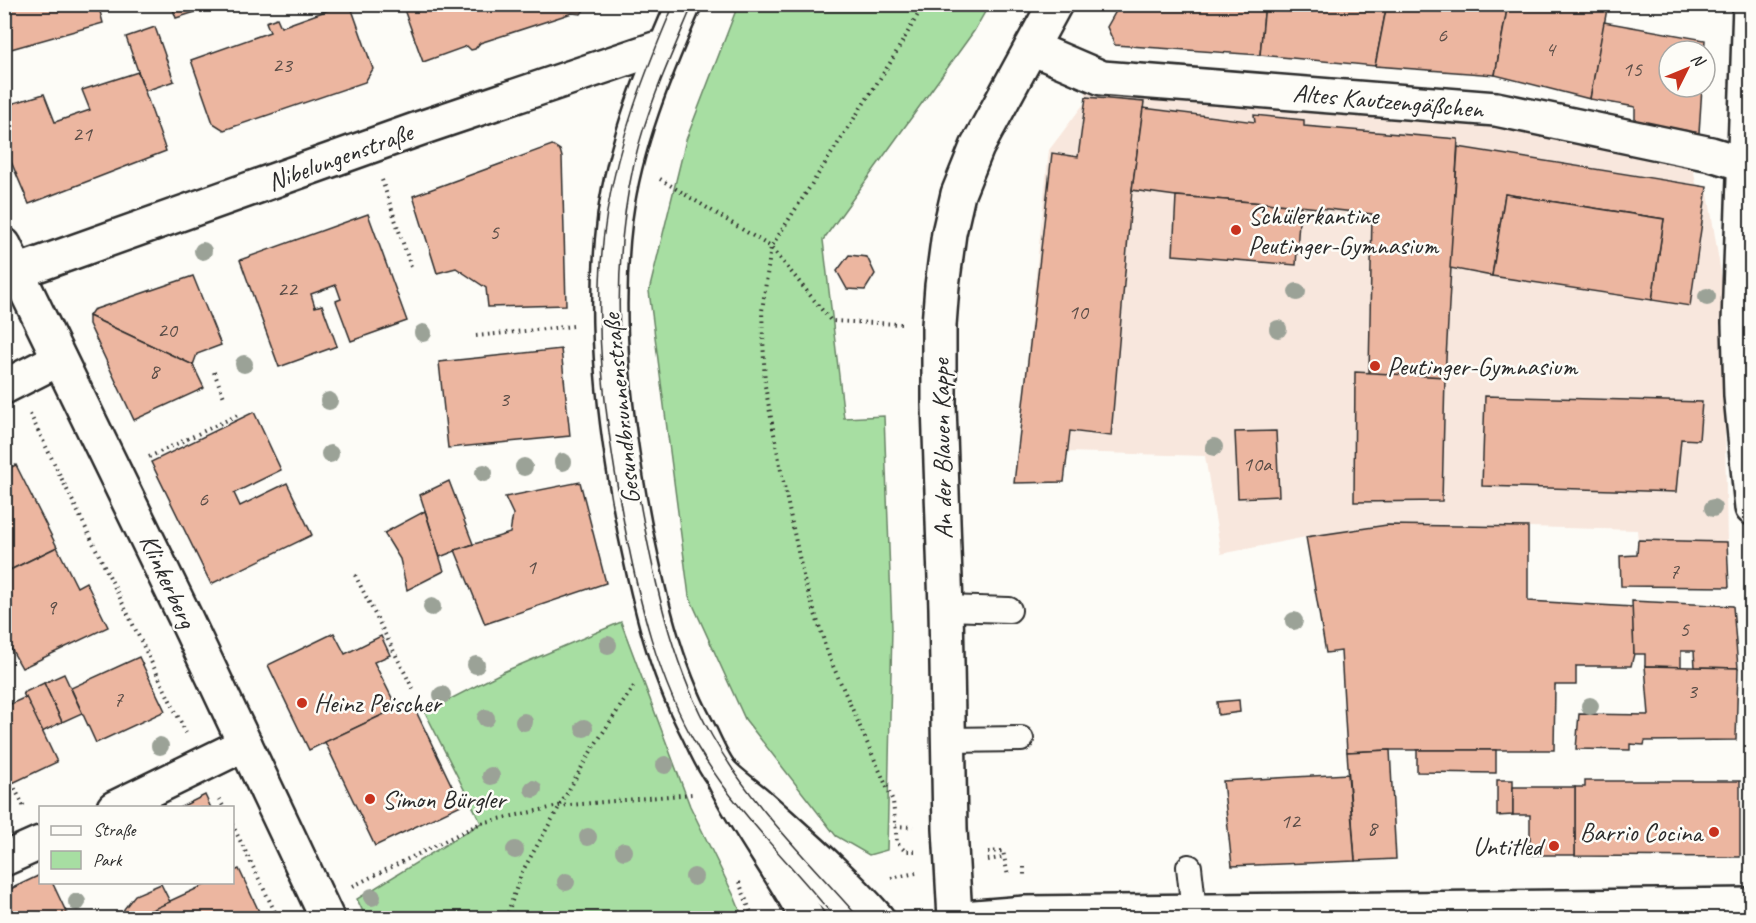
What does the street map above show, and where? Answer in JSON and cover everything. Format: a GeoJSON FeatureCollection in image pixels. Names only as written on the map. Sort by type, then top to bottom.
{"type":"FeatureCollection","features":[{"type":"Feature","properties":{"kind":"street","name":"Gesundbrunnenstraße"},"geometry":{"type":"LineString","coordinates":[[684,4],[636,121],[626,159],[616,215],[610,274],[610,361],[623,460],[641,560],[662,645],[692,719],[725,781],[807,918]]}},
{"type":"Feature","properties":{"kind":"street","name":"An der Blauen Kappe"},"geometry":{"type":"LineString","coordinates":[[955,918],[939,405],[939,325],[949,233],[958,194],[977,147],[1055,4]]}},
{"type":"Feature","properties":{"kind":"street"},"geometry":{"type":"LineString","coordinates":[[1750,4],[1739,323],[1741,396],[1751,491]]}},
{"type":"Feature","properties":{"kind":"street","name":"Altes Kautzengäßchen"},"geometry":{"type":"LineString","coordinates":[[1032,48],[1102,78],[1496,110],[1710,154],[1744,164]]}},
{"type":"Feature","properties":{"kind":"street","name":"Nibelungenstraße"},"geometry":{"type":"LineString","coordinates":[[11,258],[372,146],[655,49],[663,51]]}},
{"type":"Feature","properties":{"kind":"street","name":"Klinkerberg"},"geometry":{"type":"LineString","coordinates":[[11,258],[116,472],[323,910]]}},
{"type":"Feature","properties":{"kind":"street"},"geometry":{"type":"LineString","coordinates":[[10,384],[59,359]]}},
{"type":"Feature","properties":{"kind":"street"},"geometry":{"type":"LineString","coordinates":[[116,806],[245,744]]}},
{"type":"Feature","properties":{"kind":"street","name":"Gesundbrunnenstraße"},"geometry":{"type":"LineString","coordinates":[[725,781],[842,881],[877,918]]}},
{"type":"Feature","properties":{"kind":"street"},"geometry":{"type":"LineString","coordinates":[[4,859],[39,843]]}},
{"type":"Feature","properties":{"kind":"street"},"geometry":{"type":"LineString","coordinates":[[963,918],[1024,913],[1752,905]]}},
{"type":"Feature","properties":{"kind":"lane"},"geometry":{"type":"LineString","coordinates":[[946,608],[1010,610]]}},
{"type":"Feature","properties":{"kind":"lane"},"geometry":{"type":"LineString","coordinates":[[949,740],[1021,739]]}},
{"type":"Feature","properties":{"kind":"lane"},"geometry":{"type":"LineString","coordinates":[[725,781],[846,918]]}},
{"type":"Feature","properties":{"kind":"lane"},"geometry":{"type":"LineString","coordinates":[[1189,867],[1194,911]]}},
{"type":"Feature","properties":{"kind":"path"},"geometry":{"type":"LineString","coordinates":[[895,826],[893,801],[830,659],[804,580],[765,386],[762,311],[771,247],[890,63],[924,4]]}},
{"type":"Feature","properties":{"kind":"path"},"geometry":{"type":"LineString","coordinates":[[372,146],[412,270]]}},
{"type":"Feature","properties":{"kind":"path"},"geometry":{"type":"LineString","coordinates":[[626,159],[771,247],[831,321],[870,323]]}},
{"type":"Feature","properties":{"kind":"path"},"geometry":{"type":"LineString","coordinates":[[476,336],[609,323]]}},
{"type":"Feature","properties":{"kind":"path"},"geometry":{"type":"LineString","coordinates":[[214,372],[224,397]]}},
{"type":"Feature","properties":{"kind":"path"},"geometry":{"type":"LineString","coordinates":[[10,384],[223,806]]}},
{"type":"Feature","properties":{"kind":"path"},"geometry":{"type":"LineString","coordinates":[[116,472],[238,415]]}},
{"type":"Feature","properties":{"kind":"path"},"geometry":{"type":"LineString","coordinates":[[355,575],[413,689]]}},
{"type":"Feature","properties":{"kind":"path"},"geometry":{"type":"LineString","coordinates":[[506,918],[522,872],[559,806],[594,746],[662,645]]}},
{"type":"Feature","properties":{"kind":"path"},"geometry":{"type":"LineString","coordinates":[[323,910],[481,824],[559,806],[725,781]]}},
{"type":"Feature","properties":{"kind":"path"},"geometry":{"type":"LineString","coordinates":[[234,828],[278,918]]}},
{"type":"Feature","properties":{"kind":"shaded area","name":"Peutinger-Gymnasium"},"geometry":{"type":"Polygon","coordinates":[[[1086,87],[1489,124],[1693,166],[1696,184],[1707,187],[1722,280],[1727,542],[1638,540],[1637,530],[1528,527],[1306,537],[1221,554],[1205,456],[1066,452],[1064,482],[1014,483],[1049,150],[1086,101],[1086,87]]]}},
{"type":"Feature","properties":{"kind":"green space"},"geometry":{"type":"Polygon","coordinates":[[[738,5],[989,5],[974,31],[823,240],[844,418],[884,416],[892,628],[887,850],[869,855],[836,836],[745,719],[689,596],[649,291],[686,140],[738,5]]]}},
{"type":"Feature","properties":{"kind":"green space"},"geometry":{"type":"Polygon","coordinates":[[[621,622],[690,806],[743,918],[366,918],[357,899],[481,823],[425,712],[503,672],[621,622]]]}},
{"type":"Feature","properties":{"kind":"building"},"geometry":{"type":"Polygon","coordinates":[[[4,4],[98,4],[103,23],[4,51],[4,4]]]}},
{"type":"Feature","properties":{"kind":"building"},"geometry":{"type":"Polygon","coordinates":[[[171,4],[221,4],[176,18],[171,4]]]}},
{"type":"Feature","properties":{"kind":"building"},"geometry":{"type":"Polygon","coordinates":[[[350,4],[373,69],[365,82],[224,130],[213,123],[191,60],[270,32],[266,22],[277,18],[281,27],[350,4]]]}},
{"type":"Feature","properties":{"kind":"building"},"geometry":{"type":"Polygon","coordinates":[[[402,4],[585,5],[581,14],[572,13],[480,43],[475,49],[471,50],[467,46],[423,62],[402,4]]]}},
{"type":"Feature","properties":{"kind":"building"},"geometry":{"type":"Polygon","coordinates":[[[1120,4],[1265,4],[1260,55],[1115,45],[1107,27],[1120,4]]]}},
{"type":"Feature","properties":{"kind":"building"},"geometry":{"type":"Polygon","coordinates":[[[1265,4],[1387,4],[1375,66],[1260,55],[1265,4]]]}},
{"type":"Feature","properties":{"kind":"building"},"geometry":{"type":"Polygon","coordinates":[[[1387,4],[1508,4],[1495,75],[1375,66],[1387,4]]]}},
{"type":"Feature","properties":{"kind":"building"},"geometry":{"type":"Polygon","coordinates":[[[1508,4],[1608,4],[1590,99],[1495,75],[1508,4]]]}},
{"type":"Feature","properties":{"kind":"building"},"geometry":{"type":"Polygon","coordinates":[[[1604,22],[1699,39],[1657,39],[1657,99],[1701,99],[1699,133],[1635,121],[1635,107],[1590,99],[1604,22]]]}},
{"type":"Feature","properties":{"kind":"building"},"geometry":{"type":"Polygon","coordinates":[[[155,27],[174,81],[145,91],[126,37],[155,27]]]}},
{"type":"Feature","properties":{"kind":"building"},"geometry":{"type":"Polygon","coordinates":[[[138,72],[166,151],[29,204],[4,145],[4,106],[44,94],[55,122],[90,110],[82,90],[138,72]]]}},
{"type":"Feature","properties":{"kind":"building"},"geometry":{"type":"Polygon","coordinates":[[[1086,97],[1144,102],[1132,190],[1111,436],[1070,431],[1064,482],[1014,483],[1052,153],[1078,157],[1086,97]]]}},
{"type":"Feature","properties":{"kind":"building"},"geometry":{"type":"Polygon","coordinates":[[[1143,108],[1255,122],[1254,115],[1304,120],[1304,126],[1458,139],[1445,377],[1369,374],[1372,214],[1132,190],[1143,108]]]}},
{"type":"Feature","properties":{"kind":"building"},"geometry":{"type":"Polygon","coordinates":[[[552,145],[560,150],[562,157],[566,305],[488,307],[486,288],[456,268],[437,273],[413,196],[552,145]]]}},
{"type":"Feature","properties":{"kind":"building"},"geometry":{"type":"Polygon","coordinates":[[[1458,147],[1707,187],[1690,306],[1652,300],[1664,219],[1505,194],[1492,276],[1450,268],[1458,147]]]}},
{"type":"Feature","properties":{"kind":"building"},"geometry":{"type":"Polygon","coordinates":[[[1505,194],[1664,219],[1652,300],[1492,276],[1505,194]]]}},
{"type":"Feature","properties":{"kind":"building","name":"Schülerkantine Peutinger-Gymnasium"},"geometry":{"type":"Polygon","coordinates":[[[1176,196],[1300,206],[1296,265],[1173,255],[1176,196]]]}},
{"type":"Feature","properties":{"kind":"building"},"geometry":{"type":"Polygon","coordinates":[[[368,214],[407,321],[351,341],[336,301],[341,299],[336,285],[311,294],[315,307],[322,305],[337,346],[279,367],[240,260],[368,214]]]}},
{"type":"Feature","properties":{"kind":"building"},"geometry":{"type":"Polygon","coordinates":[[[849,255],[867,257],[875,274],[865,290],[847,289],[837,271],[849,255]]]}},
{"type":"Feature","properties":{"kind":"building"},"geometry":{"type":"Polygon","coordinates":[[[193,276],[221,345],[197,354],[193,365],[89,316],[93,310],[193,276]]]}},
{"type":"Feature","properties":{"kind":"building"},"geometry":{"type":"Polygon","coordinates":[[[89,316],[193,365],[204,388],[134,420],[89,324],[89,316]]]}},
{"type":"Feature","properties":{"kind":"building"},"geometry":{"type":"Polygon","coordinates":[[[561,349],[570,436],[448,448],[439,362],[561,349]]]}},
{"type":"Feature","properties":{"kind":"building"},"geometry":{"type":"Polygon","coordinates":[[[1355,372],[1445,377],[1442,501],[1354,502],[1355,372]]]}},
{"type":"Feature","properties":{"kind":"building"},"geometry":{"type":"Polygon","coordinates":[[[1485,396],[1702,402],[1699,440],[1681,439],[1676,492],[1482,486],[1485,396]]]}},
{"type":"Feature","properties":{"kind":"building"},"geometry":{"type":"Polygon","coordinates":[[[254,412],[281,470],[234,493],[240,506],[287,483],[312,535],[211,584],[151,462],[254,412]]]}},
{"type":"Feature","properties":{"kind":"building"},"geometry":{"type":"Polygon","coordinates":[[[1276,431],[1279,496],[1238,498],[1235,432],[1276,431]]]}},
{"type":"Feature","properties":{"kind":"building"},"geometry":{"type":"Polygon","coordinates":[[[16,465],[57,547],[4,573],[4,470],[16,465]]]}},
{"type":"Feature","properties":{"kind":"building"},"geometry":{"type":"Polygon","coordinates":[[[449,481],[473,544],[440,557],[420,495],[449,481]]]}},
{"type":"Feature","properties":{"kind":"building"},"geometry":{"type":"Polygon","coordinates":[[[580,482],[606,583],[485,624],[455,550],[510,533],[513,514],[505,497],[580,482]]]}},
{"type":"Feature","properties":{"kind":"building"},"geometry":{"type":"Polygon","coordinates":[[[425,511],[444,571],[407,590],[400,559],[384,533],[425,511]]]}},
{"type":"Feature","properties":{"kind":"building"},"geometry":{"type":"Polygon","coordinates":[[[1387,525],[1528,527],[1528,601],[1633,607],[1634,654],[1631,666],[1576,666],[1576,685],[1555,685],[1554,750],[1347,752],[1341,651],[1326,653],[1306,537],[1387,525]]]}},
{"type":"Feature","properties":{"kind":"building"},"geometry":{"type":"Polygon","coordinates":[[[1638,540],[1727,542],[1729,587],[1621,586],[1620,556],[1637,555],[1638,540]]]}},
{"type":"Feature","properties":{"kind":"building"},"geometry":{"type":"Polygon","coordinates":[[[57,547],[77,587],[86,582],[108,627],[22,668],[4,636],[4,573],[57,547]]]}},
{"type":"Feature","properties":{"kind":"building"},"geometry":{"type":"Polygon","coordinates":[[[1632,601],[1733,606],[1738,668],[1695,667],[1694,651],[1681,651],[1681,667],[1645,666],[1645,654],[1634,654],[1632,601]]]}},
{"type":"Feature","properties":{"kind":"building"},"geometry":{"type":"Polygon","coordinates":[[[334,633],[345,654],[381,636],[390,655],[374,662],[397,708],[309,750],[268,665],[334,633]]]}},
{"type":"Feature","properties":{"kind":"building"},"geometry":{"type":"Polygon","coordinates":[[[139,657],[165,711],[96,743],[71,688],[139,657]]]}},
{"type":"Feature","properties":{"kind":"building"},"geometry":{"type":"Polygon","coordinates":[[[1645,666],[1738,668],[1736,740],[1645,741],[1644,745],[1630,744],[1630,750],[1576,749],[1579,714],[1649,715],[1645,666]]]}},
{"type":"Feature","properties":{"kind":"building"},"geometry":{"type":"Polygon","coordinates":[[[64,674],[82,713],[62,722],[44,683],[64,674]]]}},
{"type":"Feature","properties":{"kind":"building"},"geometry":{"type":"Polygon","coordinates":[[[44,683],[62,722],[42,732],[23,693],[44,683]]]}},
{"type":"Feature","properties":{"kind":"building"},"geometry":{"type":"Polygon","coordinates":[[[26,697],[57,762],[4,787],[4,707],[26,697]]]}},
{"type":"Feature","properties":{"kind":"building"},"geometry":{"type":"Polygon","coordinates":[[[1239,700],[1240,712],[1218,715],[1217,702],[1239,700]]]}},
{"type":"Feature","properties":{"kind":"building"},"geometry":{"type":"Polygon","coordinates":[[[412,703],[461,805],[375,846],[325,742],[412,703]]]}},
{"type":"Feature","properties":{"kind":"building"},"geometry":{"type":"Polygon","coordinates":[[[1390,750],[1396,859],[1355,861],[1347,752],[1390,750]]]}},
{"type":"Feature","properties":{"kind":"building"},"geometry":{"type":"Polygon","coordinates":[[[1417,750],[1496,750],[1496,773],[1417,772],[1417,750]]]}},
{"type":"Feature","properties":{"kind":"building"},"geometry":{"type":"Polygon","coordinates":[[[1348,774],[1355,861],[1232,866],[1223,781],[1348,774]]]}},
{"type":"Feature","properties":{"kind":"building"},"geometry":{"type":"Polygon","coordinates":[[[1497,780],[1513,780],[1513,815],[1497,816],[1497,780]]]}},
{"type":"Feature","properties":{"kind":"building"},"geometry":{"type":"Polygon","coordinates":[[[1585,781],[1740,781],[1740,857],[1575,856],[1575,787],[1585,787],[1585,781]]]}},
{"type":"Feature","properties":{"kind":"building"},"geometry":{"type":"Polygon","coordinates":[[[1513,787],[1575,787],[1575,855],[1530,855],[1530,815],[1513,815],[1513,787]]]}},
{"type":"Feature","properties":{"kind":"building"},"geometry":{"type":"Polygon","coordinates":[[[205,795],[210,806],[183,806],[205,795]]]}},
{"type":"Feature","properties":{"kind":"building"},"geometry":{"type":"Polygon","coordinates":[[[239,869],[262,918],[133,918],[207,884],[234,884],[234,871],[239,869]]]}},
{"type":"Feature","properties":{"kind":"building"},"geometry":{"type":"Polygon","coordinates":[[[39,875],[39,884],[53,884],[69,918],[11,918],[4,904],[4,892],[39,875]]]}},
{"type":"Feature","properties":{"kind":"building"},"geometry":{"type":"Polygon","coordinates":[[[161,884],[170,902],[133,918],[122,918],[124,909],[135,895],[161,884]]]}},
{"type":"Feature","properties":{"kind":"tram line"},"geometry":{"type":"LineString","coordinates":[[674,4],[643,80],[618,158],[602,251],[600,289],[602,368],[617,485],[651,639],[671,695],[684,722],[698,748],[729,793],[763,836],[835,918]]}},
{"type":"Feature","properties":{"kind":"tram line"},"geometry":{"type":"LineString","coordinates":[[693,4],[660,82],[639,143],[626,208],[621,253],[620,344],[624,389],[629,435],[649,551],[678,660],[712,736],[727,761],[762,808],[859,918]]}},
{"type":"Feature","properties":{"kind":"place","name":"Schülerkantine Peutinger-Gymnasium"},"geometry":{"type":"Point","coordinates":[1236,230]}},
{"type":"Feature","properties":{"kind":"place","name":"Peutinger-Gymnasium"},"geometry":{"type":"Point","coordinates":[1375,366]}},
{"type":"Feature","properties":{"kind":"place","name":"Heinz Peischer"},"geometry":{"type":"Point","coordinates":[302,703]}},
{"type":"Feature","properties":{"kind":"place","name":"Simon Bürgler"},"geometry":{"type":"Point","coordinates":[370,799]}},
{"type":"Feature","properties":{"kind":"place","name":"Barrio Cocina"},"geometry":{"type":"Point","coordinates":[1714,832]}},
{"type":"Feature","properties":{"kind":"place","name":"Untitled"},"geometry":{"type":"Point","coordinates":[1554,846]}}]}
